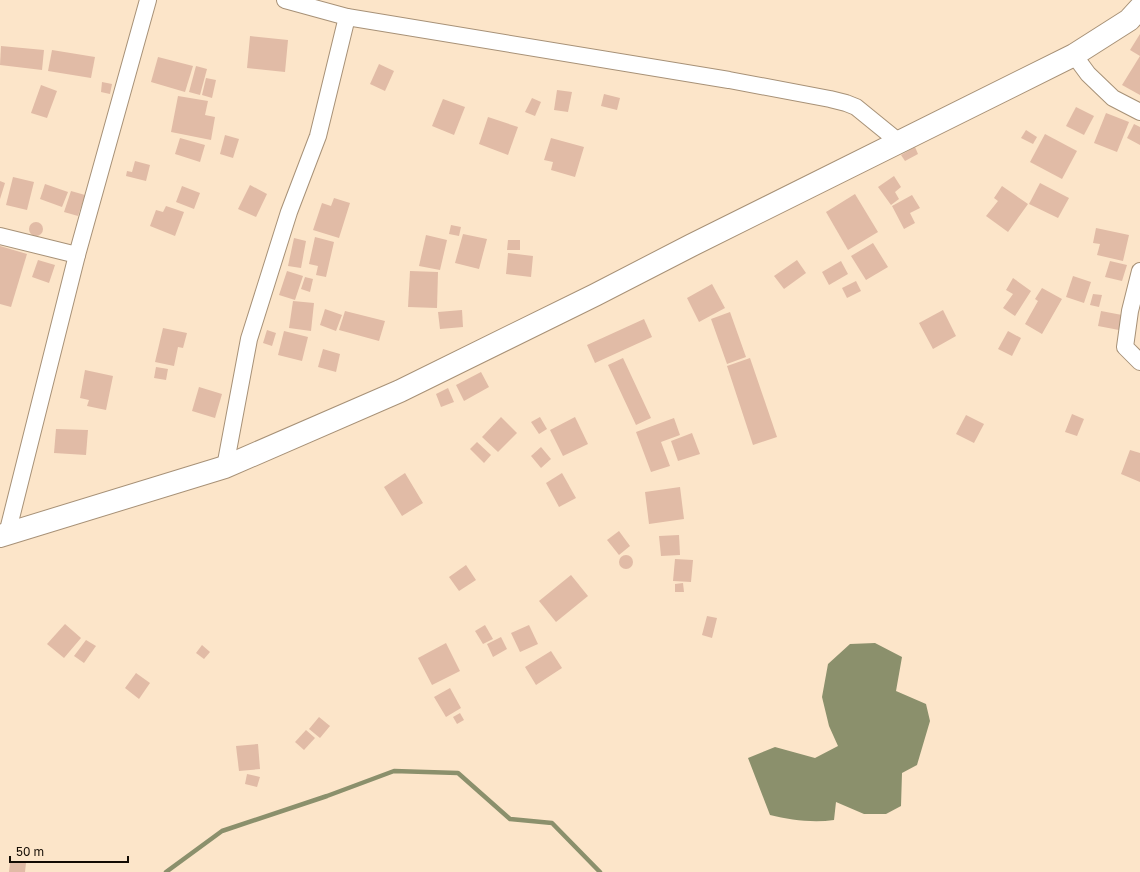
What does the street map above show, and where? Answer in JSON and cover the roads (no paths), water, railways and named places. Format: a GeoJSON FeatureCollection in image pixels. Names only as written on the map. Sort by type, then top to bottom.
{"type":"FeatureCollection","features":[{"type":"Feature","properties":{"kind":"main road"},"geometry":{"type":"LineString","coordinates":[[3,535],[225,467],[400,391],[1074,55],[1130,20],[1140,8]]}},
{"type":"Feature","properties":{"kind":"street"},"geometry":{"type":"LineString","coordinates":[[3,535],[77,255],[148,0]]}},
{"type":"Feature","properties":{"kind":"street"},"geometry":{"type":"LineString","coordinates":[[285,0],[347,17],[729,80],[830,99],[856,107],[898,142]]}},
{"type":"Feature","properties":{"kind":"street"},"geometry":{"type":"LineString","coordinates":[[225,467],[249,339],[289,212],[318,136],[347,17]]}},
{"type":"Feature","properties":{"kind":"street"},"geometry":{"type":"LineString","coordinates":[[1074,55],[1088,74],[1113,98],[1140,112]]}},
{"type":"Feature","properties":{"kind":"street"},"geometry":{"type":"LineString","coordinates":[[0,236],[77,255]]}},
{"type":"Feature","properties":{"kind":"street"},"geometry":{"type":"LineString","coordinates":[[1140,271],[1130,312],[1125,347],[1140,362]]}},
{"type":"Feature","properties":{"kind":"waterway"},"geometry":{"type":"LineString","coordinates":[[166,872],[222,831],[327,796],[394,771],[458,773],[510,819],[552,823],[600,872]]}}]}
